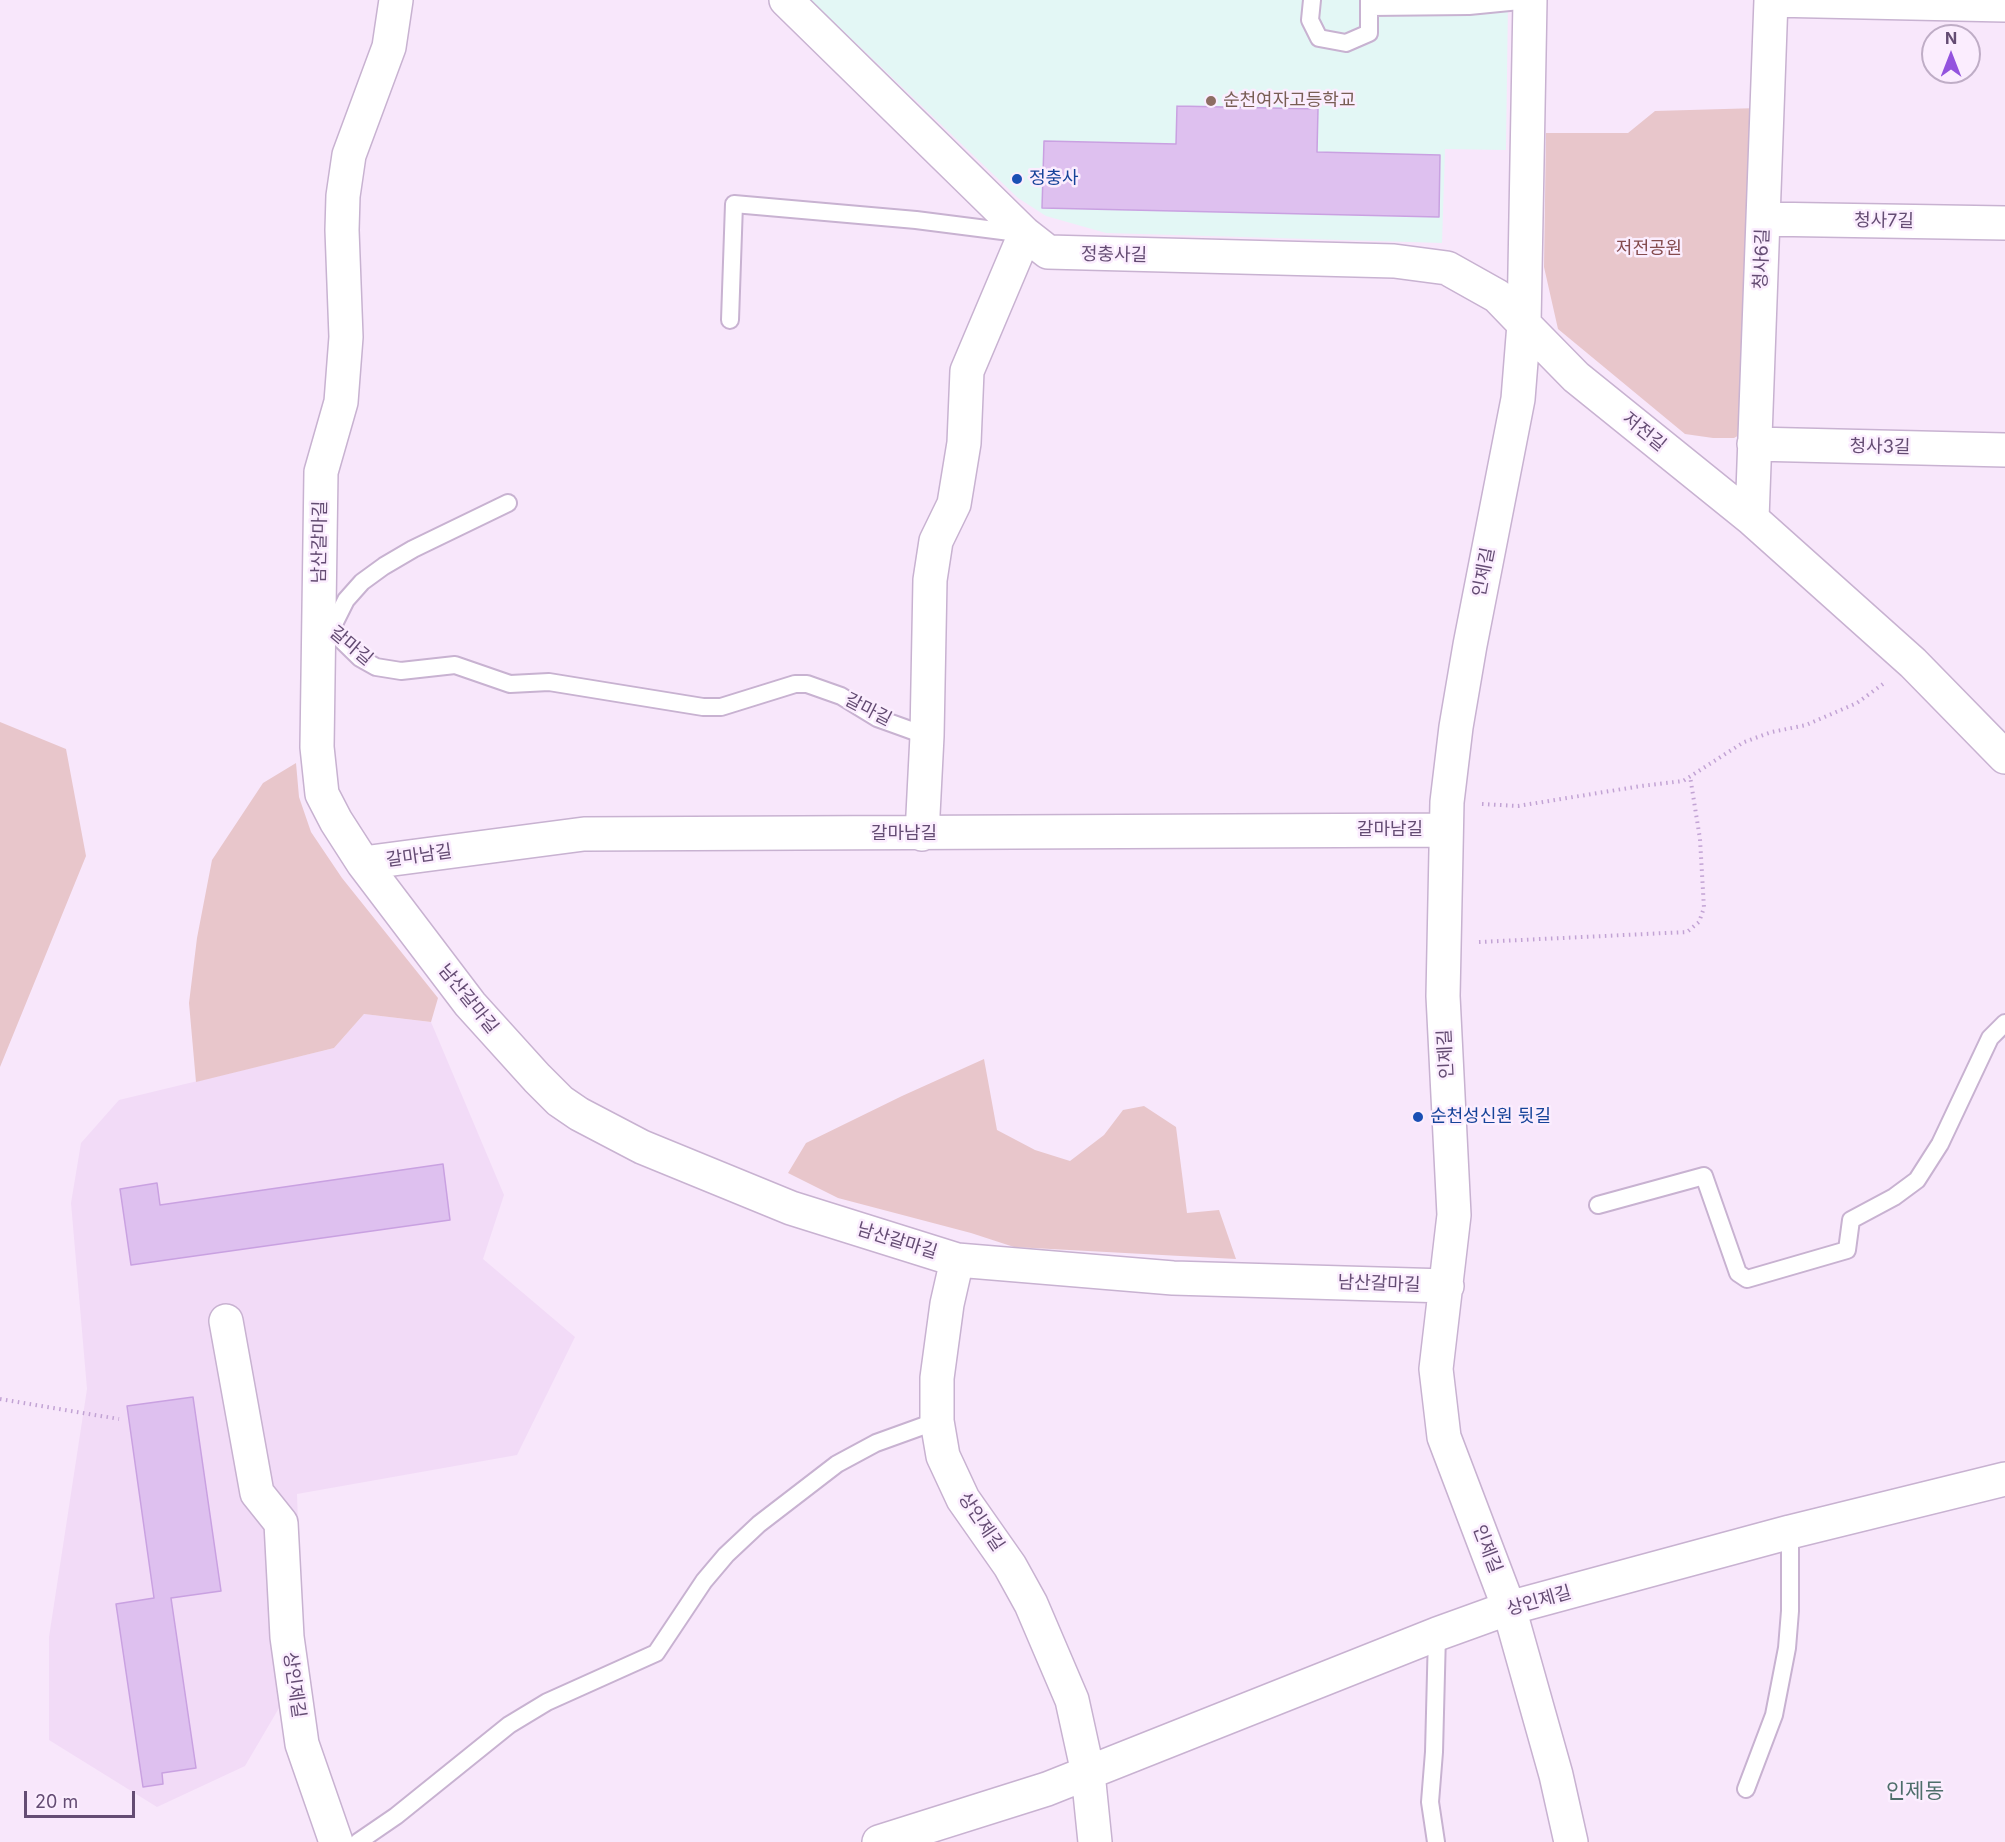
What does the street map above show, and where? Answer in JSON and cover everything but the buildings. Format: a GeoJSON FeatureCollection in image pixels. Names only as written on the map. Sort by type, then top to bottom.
{"type":"FeatureCollection","features":[{"type":"Feature","properties":{"kind":"street","name":"남산갈마길"},"geometry":{"type":"LineString","coordinates":[[396,0],[389,47],[349,156],[343,196],[346,337],[341,402],[321,472],[325,624],[317,747],[322,794],[336,821],[363,863],[470,1004],[560,1101],[579,1114],[642,1148],[791,1208],[957,1260],[1173,1278],[1447,1286]]}},
{"type":"Feature","properties":{"kind":"street","name":"정충사길"},"geometry":{"type":"LineString","coordinates":[[786,0],[1025,234],[1048,252],[1394,261],[1447,268],[1497,296],[1524,324]]}},
{"type":"Feature","properties":{"kind":"street"},"geometry":{"type":"LineString","coordinates":[[1524,324],[1530,0]]}},
{"type":"Feature","properties":{"kind":"street"},"geometry":{"type":"LineString","coordinates":[[1771,0],[2005,5]]}},
{"type":"Feature","properties":{"kind":"street","name":"청사6길"},"geometry":{"type":"LineString","coordinates":[[1752,519],[1771,0]]}},
{"type":"Feature","properties":{"kind":"street","name":"청사7길"},"geometry":{"type":"LineString","coordinates":[[1763,219],[2005,223]]}},
{"type":"Feature","properties":{"kind":"street"},"geometry":{"type":"LineString","coordinates":[[922,834],[927,736],[930,580],[936,542],[954,504],[963,443],[967,371],[1025,234]]}},
{"type":"Feature","properties":{"kind":"street","name":"저전길"},"geometry":{"type":"LineString","coordinates":[[1524,324],[1576,377],[1752,519],[1913,663],[2005,757]]}},
{"type":"Feature","properties":{"kind":"street","name":"인제길"},"geometry":{"type":"LineString","coordinates":[[1524,324],[1518,399],[1456,727],[1447,816],[1443,996],[1454,1215],[1436,1370],[1444,1437],[1509,1608],[1556,1774],[1571,1842]]}},
{"type":"Feature","properties":{"kind":"street","name":"청사3길"},"geometry":{"type":"LineString","coordinates":[[1754,444],[2005,450]]}},
{"type":"Feature","properties":{"kind":"street","name":"갈마남길"},"geometry":{"type":"LineString","coordinates":[[363,863],[584,834],[922,834],[1447,816]]}},
{"type":"Feature","properties":{"kind":"street","name":"상인제길"},"geometry":{"type":"LineString","coordinates":[[957,1260],[947,1304],[937,1378],[937,1421],[943,1456],[963,1499],[1010,1566],[1072,1700],[1088,1773],[1095,1842]]}},
{"type":"Feature","properties":{"kind":"street","name":"상인제길"},"geometry":{"type":"LineString","coordinates":[[226,1321],[257,1493],[281,1523],[287,1637],[302,1744],[336,1842]]}},
{"type":"Feature","properties":{"kind":"street","name":"상인제길"},"geometry":{"type":"LineString","coordinates":[[897,1839],[1047,1789],[1437,1634],[1509,1608],[1790,1532],[2005,1479]]}},
{"type":"Feature","properties":{"kind":"lane"},"geometry":{"type":"LineString","coordinates":[[1312,0],[1310,20],[1319,38],[1346,43],[1369,33],[1369,3],[1469,6],[1530,0]]}},
{"type":"Feature","properties":{"kind":"lane"},"geometry":{"type":"LineString","coordinates":[[730,320],[734,204],[916,220],[1025,234]]}},
{"type":"Feature","properties":{"kind":"lane"},"geometry":{"type":"LineString","coordinates":[[325,624],[369,577],[413,549],[508,503]]}},
{"type":"Feature","properties":{"kind":"lane","name":"갈마길"},"geometry":{"type":"LineString","coordinates":[[325,624],[360,658],[376,667],[400,671],[455,665],[510,684],[549,682],[703,707],[721,707],[795,684],[807,684],[841,696],[877,718],[927,736]]}},
{"type":"Feature","properties":{"kind":"lane"},"geometry":{"type":"LineString","coordinates":[[1598,1205],[1704,1176],[1738,1273],[1747,1279],[1847,1250],[1851,1220],[1894,1197],[1917,1180],[1940,1144],[1990,1038],[2005,1023]]}},
{"type":"Feature","properties":{"kind":"lane"},"geometry":{"type":"LineString","coordinates":[[358,1842],[396,1816],[509,1725],[547,1702],[656,1653],[704,1581],[726,1555],[759,1524],[837,1464],[876,1443],[937,1421]]}},
{"type":"Feature","properties":{"kind":"lane"},"geometry":{"type":"LineString","coordinates":[[1746,1789],[1774,1715],[1787,1647],[1791,1611],[1790,1532]]}},
{"type":"Feature","properties":{"kind":"lane"},"geometry":{"type":"LineString","coordinates":[[1436,1842],[1430,1802],[1437,1634]]}},
{"type":"Feature","properties":{"kind":"path"},"geometry":{"type":"LineString","coordinates":[[1447,816],[1683,781],[1744,742],[1806,724],[1857,703],[1913,663]]}},
{"type":"Feature","properties":{"kind":"path"},"geometry":{"type":"LineString","coordinates":[[1445,943],[1687,932],[1699,922],[1704,908],[1700,839],[1690,776]]}},
{"type":"Feature","properties":{"kind":"path"},"geometry":{"type":"LineString","coordinates":[[0,1399],[119,1419]]}},
{"type":"Feature","properties":{"kind":"shaded area","name":"순천여자고등학교"},"geometry":{"type":"Polygon","coordinates":[[[811,0],[1508,0],[1506,150],[1445,149],[1442,243],[1106,233],[1046,216],[1018,198],[811,0]]]}},
{"type":"Feature","properties":{"kind":"shaded area"},"geometry":{"type":"Polygon","coordinates":[[[364,1014],[431,1022],[504,1195],[483,1259],[575,1337],[517,1455],[297,1494],[303,1667],[245,1766],[157,1807],[49,1740],[49,1637],[87,1389],[71,1203],[81,1143],[119,1100],[334,1048],[364,1014]]]}},
{"type":"Feature","properties":{"kind":"green space","name":"저전공원"},"geometry":{"type":"Polygon","coordinates":[[[1759,108],[1745,432],[1734,438],[1685,434],[1558,329],[1544,267],[1546,133],[1628,133],[1655,111],[1759,108]]]}},
{"type":"Feature","properties":{"kind":"green space"},"geometry":{"type":"Polygon","coordinates":[[[0,722],[66,749],[86,856],[0,1067],[0,722]]]}},
{"type":"Feature","properties":{"kind":"green space"},"geometry":{"type":"Polygon","coordinates":[[[296,763],[299,797],[311,832],[342,878],[438,998],[431,1022],[364,1014],[334,1048],[196,1082],[189,1003],[197,938],[212,860],[263,783],[296,763]]]}},
{"type":"Feature","properties":{"kind":"green space"},"geometry":{"type":"Polygon","coordinates":[[[984,1059],[997,1130],[1035,1150],[1070,1161],[1104,1135],[1123,1110],[1144,1106],[1176,1127],[1187,1213],[1219,1210],[1236,1259],[1014,1247],[971,1233],[838,1198],[788,1173],[806,1143],[984,1059]]]}},
{"type":"Feature","properties":{"kind":"place","name":"순천여자고등학교"},"geometry":{"type":"Point","coordinates":[1211,101]}},
{"type":"Feature","properties":{"kind":"place","name":"정충사"},"geometry":{"type":"Point","coordinates":[1017,179]}},
{"type":"Feature","properties":{"kind":"place","name":"순천성신원 뒷길"},"geometry":{"type":"Point","coordinates":[1418,1117]}},
{"type":"Feature","properties":{"kind":"district","name":"인제동"},"geometry":{"type":"Point","coordinates":[1915,1792]}}]}
